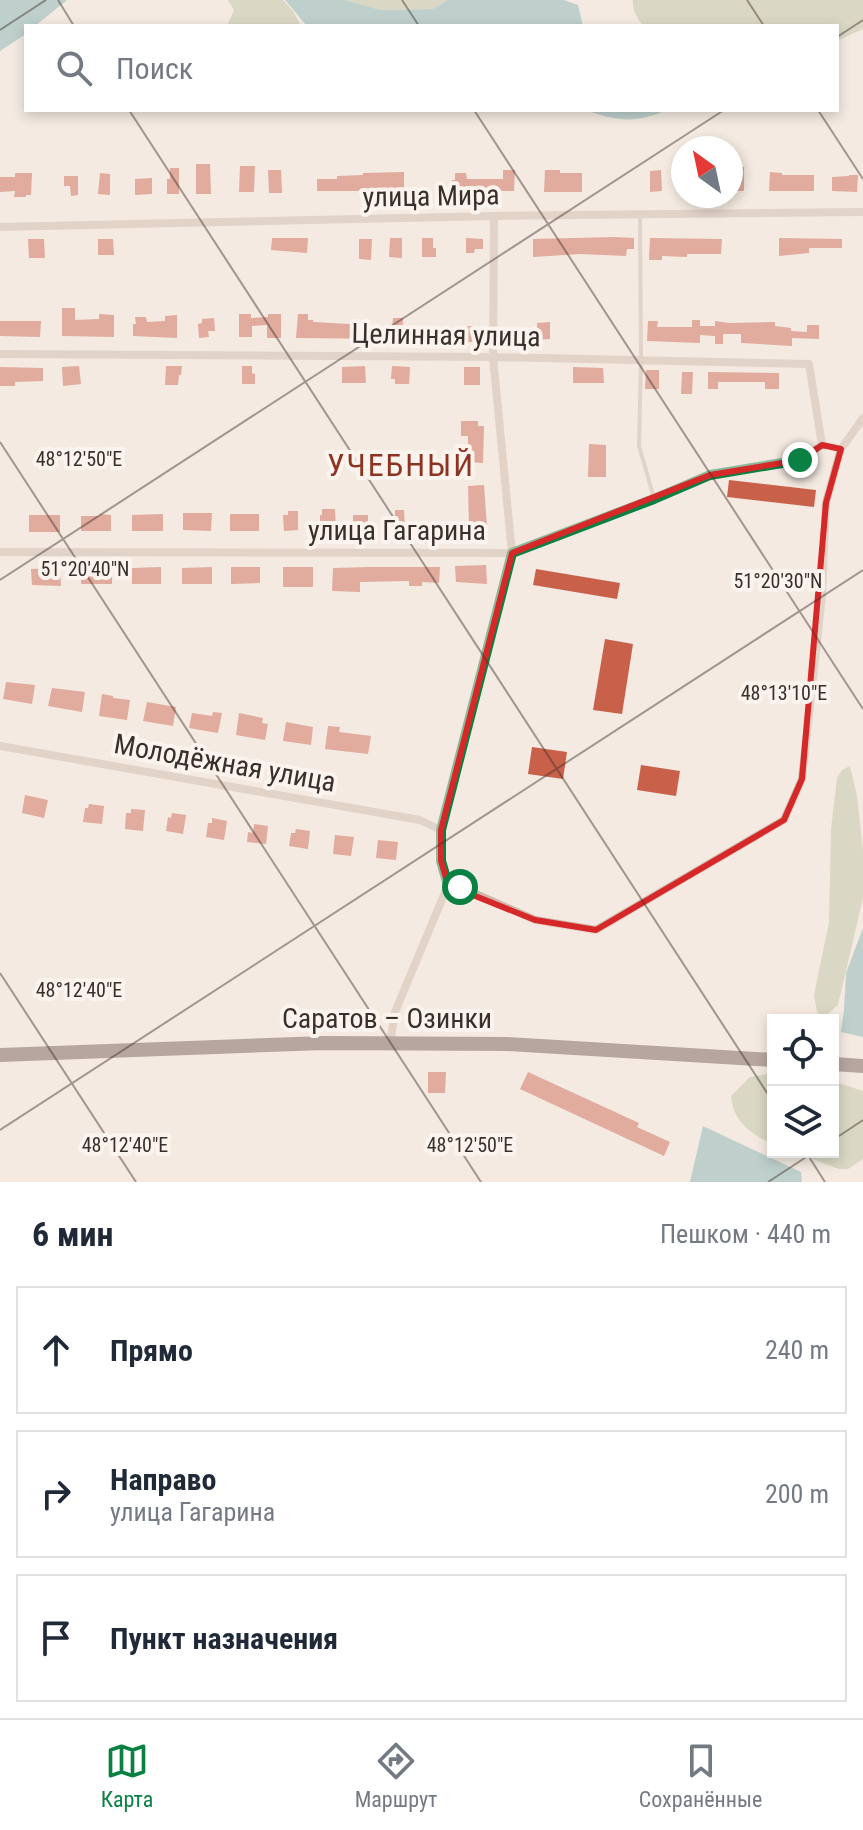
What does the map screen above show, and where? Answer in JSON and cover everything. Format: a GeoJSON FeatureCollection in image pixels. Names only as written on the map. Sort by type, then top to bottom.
{"type":"FeatureCollection","features":[{"type":"Feature","properties":{"kind":"highway","name":"Саратов – Озинки"},"geometry":{"type":"LineString","coordinates":[[0,1055],[390,1043],[507,1044],[767,1060]]}},
{"type":"Feature","properties":{"kind":"highway"},"geometry":{"type":"LineString","coordinates":[[839,1064],[863,1066]]}},
{"type":"Feature","properties":{"kind":"street","name":"улица Мира"},"geometry":{"type":"LineString","coordinates":[[0,227],[494,216],[863,212]]}},
{"type":"Feature","properties":{"kind":"street"},"geometry":{"type":"LineString","coordinates":[[390,1043],[395,1012],[448,885],[441,861],[441,830],[512,553],[493,357],[494,216]]}},
{"type":"Feature","properties":{"kind":"street","name":"Целинная улица"},"geometry":{"type":"LineString","coordinates":[[0,354],[493,357],[809,364],[822,445]]}},
{"type":"Feature","properties":{"kind":"street"},"geometry":{"type":"LineString","coordinates":[[448,885],[460,887],[535,920],[596,930],[784,820],[802,779],[822,595],[826,503],[841,449],[863,418]]}},
{"type":"Feature","properties":{"kind":"street"},"geometry":{"type":"LineString","coordinates":[[822,445],[841,449]]}},
{"type":"Feature","properties":{"kind":"street","name":"улица Гагарина"},"geometry":{"type":"LineString","coordinates":[[0,552],[512,553],[710,475],[800,460],[822,445]]}},
{"type":"Feature","properties":{"kind":"street","name":"Молодёжная улица"},"geometry":{"type":"LineString","coordinates":[[0,746],[420,820],[441,830]]}},
{"type":"Feature","properties":{"kind":"lane"},"geometry":{"type":"LineString","coordinates":[[640,215],[639,446],[654,499]]}},
{"type":"Feature","properties":{"kind":"highlighted area"},"geometry":{"type":"Polygon","coordinates":[[[822,445],[841,449],[826,503],[802,779],[784,820],[596,930],[535,920],[448,885],[441,861],[441,830],[512,553],[710,475],[800,460],[822,445]]]}},
{"type":"Feature","properties":{"kind":"green space"},"geometry":{"type":"Polygon","coordinates":[[[228,0],[283,0],[300,24],[228,24],[234,10],[228,0]]]}},
{"type":"Feature","properties":{"kind":"green space"},"geometry":{"type":"Polygon","coordinates":[[[345,0],[448,0],[432,9],[381,10],[345,0]]]}},
{"type":"Feature","properties":{"kind":"green space"},"geometry":{"type":"Polygon","coordinates":[[[633,0],[863,0],[863,29],[839,40],[839,24],[643,24],[633,7],[633,0]]]}},
{"type":"Feature","properties":{"kind":"green space"},"geometry":{"type":"Polygon","coordinates":[[[850,766],[857,796],[863,850],[863,898],[838,1005],[828,1014],[820,1014],[814,995],[829,922],[831,829],[837,778],[842,770],[850,766]]]}},
{"type":"Feature","properties":{"kind":"green space"},"geometry":{"type":"Polygon","coordinates":[[[767,1074],[767,1141],[744,1126],[732,1105],[731,1096],[750,1077],[767,1074]]]}},
{"type":"Feature","properties":{"kind":"green space"},"geometry":{"type":"Polygon","coordinates":[[[839,1083],[863,1091],[863,1159],[848,1169],[839,1169],[810,1158],[839,1158],[839,1083]]]}},
{"type":"Feature","properties":{"kind":"water"},"geometry":{"type":"Polygon","coordinates":[[[0,0],[67,0],[37,24],[24,24],[24,35],[0,51],[0,0]]]}},
{"type":"Feature","properties":{"kind":"water"},"geometry":{"type":"Polygon","coordinates":[[[285,0],[345,0],[381,10],[432,9],[448,0],[564,0],[578,5],[583,24],[305,24],[285,0]]]}},
{"type":"Feature","properties":{"kind":"water"},"geometry":{"type":"Polygon","coordinates":[[[591,112],[661,112],[635,119],[607,117],[591,112]]]}},
{"type":"Feature","properties":{"kind":"water"},"geometry":{"type":"Polygon","coordinates":[[[863,928],[863,1037],[841,1032],[846,973],[863,928]]]}},
{"type":"Feature","properties":{"kind":"water"},"geometry":{"type":"Polygon","coordinates":[[[703,1126],[801,1172],[802,1182],[690,1182],[703,1126]]]}},
{"type":"Feature","properties":{"kind":"building"},"geometry":{"type":"Polygon","coordinates":[[[196,164],[210,164],[211,194],[196,194],[196,164]]]}},
{"type":"Feature","properties":{"kind":"building"},"geometry":{"type":"Polygon","coordinates":[[[240,166],[255,166],[254,192],[239,192],[240,166]]]}},
{"type":"Feature","properties":{"kind":"building"},"geometry":{"type":"Polygon","coordinates":[[[170,168],[179,168],[179,194],[167,194],[170,168]]]}},
{"type":"Feature","properties":{"kind":"building"},"geometry":{"type":"Polygon","coordinates":[[[268,170],[281,170],[282,193],[269,193],[268,170]]]}},
{"type":"Feature","properties":{"kind":"building"},"geometry":{"type":"Polygon","coordinates":[[[503,170],[515,170],[514,191],[452,190],[455,173],[466,173],[467,179],[503,179],[503,170]]]}},
{"type":"Feature","properties":{"kind":"building"},"geometry":{"type":"Polygon","coordinates":[[[545,170],[582,173],[582,192],[544,192],[545,170]]]}},
{"type":"Feature","properties":{"kind":"building"},"geometry":{"type":"Polygon","coordinates":[[[661,170],[662,191],[650,192],[650,171],[661,170]]]}},
{"type":"Feature","properties":{"kind":"building"},"geometry":{"type":"Polygon","coordinates":[[[404,172],[404,191],[317,191],[317,179],[404,172]]]}},
{"type":"Feature","properties":{"kind":"building"},"geometry":{"type":"Polygon","coordinates":[[[770,172],[814,175],[814,191],[769,191],[770,172]]]}},
{"type":"Feature","properties":{"kind":"building"},"geometry":{"type":"Polygon","coordinates":[[[15,173],[32,173],[31,195],[14,197],[15,191],[0,192],[0,177],[15,177],[15,173]]]}},
{"type":"Feature","properties":{"kind":"building"},"geometry":{"type":"Polygon","coordinates":[[[100,173],[110,174],[110,195],[98,194],[100,173]]]}},
{"type":"Feature","properties":{"kind":"building"},"geometry":{"type":"Polygon","coordinates":[[[858,175],[857,192],[832,191],[832,177],[858,175]]]}},
{"type":"Feature","properties":{"kind":"building"},"geometry":{"type":"Polygon","coordinates":[[[64,176],[78,176],[78,195],[71,196],[70,186],[64,186],[64,176]]]}},
{"type":"Feature","properties":{"kind":"building"},"geometry":{"type":"Polygon","coordinates":[[[152,178],[152,194],[135,195],[135,179],[152,178]]]}},
{"type":"Feature","properties":{"kind":"building"},"geometry":{"type":"Polygon","coordinates":[[[272,238],[308,238],[307,253],[271,250],[272,238]]]}},
{"type":"Feature","properties":{"kind":"building"},"geometry":{"type":"Polygon","coordinates":[[[390,238],[402,238],[402,258],[389,257],[390,238]]]}},
{"type":"Feature","properties":{"kind":"building"},"geometry":{"type":"Polygon","coordinates":[[[422,238],[433,238],[436,257],[422,257],[422,238]]]}},
{"type":"Feature","properties":{"kind":"building"},"geometry":{"type":"Polygon","coordinates":[[[466,238],[483,239],[483,249],[466,253],[466,238]]]}},
{"type":"Feature","properties":{"kind":"building"},"geometry":{"type":"Polygon","coordinates":[[[634,238],[634,249],[627,249],[626,256],[580,254],[533,257],[533,239],[634,238]]]}},
{"type":"Feature","properties":{"kind":"building"},"geometry":{"type":"Polygon","coordinates":[[[650,238],[722,239],[721,254],[662,256],[662,260],[649,260],[650,238]]]}},
{"type":"Feature","properties":{"kind":"building"},"geometry":{"type":"Polygon","coordinates":[[[779,238],[842,239],[842,248],[809,248],[809,253],[779,256],[779,238]]]}},
{"type":"Feature","properties":{"kind":"building"},"geometry":{"type":"Polygon","coordinates":[[[28,239],[44,239],[45,258],[29,258],[28,239]]]}},
{"type":"Feature","properties":{"kind":"building"},"geometry":{"type":"Polygon","coordinates":[[[98,239],[113,239],[114,255],[98,255],[98,239]]]}},
{"type":"Feature","properties":{"kind":"building"},"geometry":{"type":"Polygon","coordinates":[[[359,239],[372,239],[371,260],[359,259],[359,239]]]}},
{"type":"Feature","properties":{"kind":"building"},"geometry":{"type":"Polygon","coordinates":[[[62,308],[75,308],[75,320],[99,319],[99,314],[114,315],[114,337],[62,336],[62,308]]]}},
{"type":"Feature","properties":{"kind":"building"},"geometry":{"type":"Polygon","coordinates":[[[239,314],[251,314],[251,318],[281,314],[281,338],[267,338],[267,325],[252,326],[252,337],[239,337],[239,314]]]}},
{"type":"Feature","properties":{"kind":"building"},"geometry":{"type":"Polygon","coordinates":[[[298,314],[308,314],[308,320],[313,322],[368,325],[368,330],[392,328],[393,318],[403,318],[402,339],[296,338],[298,314]]]}},
{"type":"Feature","properties":{"kind":"building"},"geometry":{"type":"Polygon","coordinates":[[[177,315],[177,338],[133,336],[135,317],[146,317],[147,322],[165,321],[165,316],[177,315]]]}},
{"type":"Feature","properties":{"kind":"building"},"geometry":{"type":"Polygon","coordinates":[[[214,318],[215,331],[208,331],[209,337],[199,338],[198,324],[202,323],[202,319],[214,318]]]}},
{"type":"Feature","properties":{"kind":"building"},"geometry":{"type":"Polygon","coordinates":[[[692,320],[700,320],[700,326],[715,326],[715,321],[775,322],[775,326],[791,328],[791,331],[807,332],[807,325],[819,325],[819,339],[792,338],[792,346],[741,343],[741,334],[723,334],[723,344],[715,344],[715,336],[700,335],[700,343],[647,341],[648,321],[658,321],[657,327],[692,327],[692,320]]]}},
{"type":"Feature","properties":{"kind":"building"},"geometry":{"type":"Polygon","coordinates":[[[0,321],[41,321],[40,337],[0,336],[0,321]]]}},
{"type":"Feature","properties":{"kind":"building"},"geometry":{"type":"Polygon","coordinates":[[[550,322],[550,339],[537,340],[537,323],[550,322]]]}},
{"type":"Feature","properties":{"kind":"building"},"geometry":{"type":"Polygon","coordinates":[[[473,326],[474,342],[458,342],[458,327],[473,326]]]}},
{"type":"Feature","properties":{"kind":"building"},"geometry":{"type":"Polygon","coordinates":[[[79,366],[81,384],[63,386],[62,367],[79,366]]]}},
{"type":"Feature","properties":{"kind":"building"},"geometry":{"type":"Polygon","coordinates":[[[166,366],[182,366],[178,385],[165,385],[166,366]]]}},
{"type":"Feature","properties":{"kind":"building"},"geometry":{"type":"Polygon","coordinates":[[[242,366],[252,366],[255,384],[242,384],[242,366]]]}},
{"type":"Feature","properties":{"kind":"building"},"geometry":{"type":"Polygon","coordinates":[[[365,366],[366,383],[342,383],[342,367],[365,366]]]}},
{"type":"Feature","properties":{"kind":"building"},"geometry":{"type":"Polygon","coordinates":[[[392,366],[410,367],[409,384],[395,384],[395,379],[391,379],[392,366]]]}},
{"type":"Feature","properties":{"kind":"building"},"geometry":{"type":"Polygon","coordinates":[[[0,367],[43,368],[43,381],[0,386],[0,367]]]}},
{"type":"Feature","properties":{"kind":"building"},"geometry":{"type":"Polygon","coordinates":[[[464,367],[480,367],[480,385],[464,385],[464,367]]]}},
{"type":"Feature","properties":{"kind":"building"},"geometry":{"type":"Polygon","coordinates":[[[573,367],[603,368],[604,383],[573,383],[573,367]]]}},
{"type":"Feature","properties":{"kind":"building"},"geometry":{"type":"Polygon","coordinates":[[[646,370],[659,370],[659,389],[645,389],[646,370]]]}},
{"type":"Feature","properties":{"kind":"building"},"geometry":{"type":"Polygon","coordinates":[[[682,372],[693,372],[692,394],[681,394],[682,372]]]}},
{"type":"Feature","properties":{"kind":"building"},"geometry":{"type":"Polygon","coordinates":[[[708,372],[779,373],[779,389],[765,389],[765,382],[718,382],[718,389],[708,389],[708,372]]]}},
{"type":"Feature","properties":{"kind":"building"},"geometry":{"type":"Polygon","coordinates":[[[461,421],[478,421],[478,426],[484,426],[483,463],[468,462],[468,436],[461,436],[461,421]]]}},
{"type":"Feature","properties":{"kind":"building"},"geometry":{"type":"Polygon","coordinates":[[[589,444],[606,445],[606,477],[588,477],[589,444]]]}},
{"type":"Feature","properties":{"kind":"building"},"geometry":{"type":"Polygon","coordinates":[[[729,480],[816,490],[814,507],[727,497],[729,480]]]}},
{"type":"Feature","properties":{"kind":"building"},"geometry":{"type":"Polygon","coordinates":[[[484,485],[487,527],[469,527],[468,486],[484,485]]]}},
{"type":"Feature","properties":{"kind":"building"},"geometry":{"type":"Polygon","coordinates":[[[322,509],[335,509],[336,529],[320,530],[322,509]]]}},
{"type":"Feature","properties":{"kind":"building"},"geometry":{"type":"Polygon","coordinates":[[[395,510],[404,510],[405,528],[389,529],[389,517],[395,517],[395,510]]]}},
{"type":"Feature","properties":{"kind":"building"},"geometry":{"type":"Polygon","coordinates":[[[288,511],[298,511],[298,530],[284,531],[283,515],[288,515],[288,511]]]}},
{"type":"Feature","properties":{"kind":"building"},"geometry":{"type":"Polygon","coordinates":[[[183,513],[212,513],[211,531],[183,530],[183,513]]]}},
{"type":"Feature","properties":{"kind":"building"},"geometry":{"type":"Polygon","coordinates":[[[163,514],[163,531],[132,531],[132,515],[163,514]]]}},
{"type":"Feature","properties":{"kind":"building"},"geometry":{"type":"Polygon","coordinates":[[[230,514],[259,514],[259,531],[230,531],[230,514]]]}},
{"type":"Feature","properties":{"kind":"building"},"geometry":{"type":"Polygon","coordinates":[[[29,515],[60,515],[60,532],[29,532],[29,515]]]}},
{"type":"Feature","properties":{"kind":"building"},"geometry":{"type":"Polygon","coordinates":[[[111,515],[111,531],[81,531],[81,516],[111,515]]]}},
{"type":"Feature","properties":{"kind":"building"},"geometry":{"type":"Polygon","coordinates":[[[353,515],[368,515],[368,529],[353,529],[353,515]]]}},
{"type":"Feature","properties":{"kind":"building"},"geometry":{"type":"Polygon","coordinates":[[[486,565],[487,584],[456,582],[455,566],[486,565]]]}},
{"type":"Feature","properties":{"kind":"building"},"geometry":{"type":"Polygon","coordinates":[[[161,567],[161,584],[132,584],[132,568],[161,567]]]}},
{"type":"Feature","properties":{"kind":"building"},"geometry":{"type":"Polygon","coordinates":[[[212,567],[212,584],[182,584],[182,568],[212,567]]]}},
{"type":"Feature","properties":{"kind":"building"},"geometry":{"type":"Polygon","coordinates":[[[231,567],[260,567],[260,583],[231,584],[231,567]]]}},
{"type":"Feature","properties":{"kind":"building"},"geometry":{"type":"Polygon","coordinates":[[[283,567],[313,567],[313,587],[283,587],[283,567]]]}},
{"type":"Feature","properties":{"kind":"building"},"geometry":{"type":"Polygon","coordinates":[[[440,567],[439,583],[422,582],[422,586],[409,586],[409,581],[360,582],[360,592],[332,591],[333,568],[440,567]]]}},
{"type":"Feature","properties":{"kind":"building"},"geometry":{"type":"Polygon","coordinates":[[[60,568],[61,586],[32,585],[31,569],[60,568]]]}},
{"type":"Feature","properties":{"kind":"building"},"geometry":{"type":"Polygon","coordinates":[[[112,568],[112,584],[81,584],[81,569],[112,568]]]}},
{"type":"Feature","properties":{"kind":"building"},"geometry":{"type":"Polygon","coordinates":[[[536,569],[620,583],[617,599],[533,585],[536,569]]]}},
{"type":"Feature","properties":{"kind":"building"},"geometry":{"type":"Polygon","coordinates":[[[605,639],[633,644],[622,714],[593,710],[605,639]]]}},
{"type":"Feature","properties":{"kind":"building"},"geometry":{"type":"Polygon","coordinates":[[[6,682],[35,685],[32,704],[3,699],[6,682]]]}},
{"type":"Feature","properties":{"kind":"building"},"geometry":{"type":"Polygon","coordinates":[[[52,688],[85,692],[82,712],[48,706],[52,688]]]}},
{"type":"Feature","properties":{"kind":"building"},"geometry":{"type":"Polygon","coordinates":[[[102,694],[130,700],[127,720],[99,716],[102,694]]]}},
{"type":"Feature","properties":{"kind":"building"},"geometry":{"type":"Polygon","coordinates":[[[147,702],[176,707],[173,726],[143,721],[147,702]]]}},
{"type":"Feature","properties":{"kind":"building"},"geometry":{"type":"Polygon","coordinates":[[[213,712],[222,713],[218,733],[189,728],[192,713],[212,716],[213,712]]]}},
{"type":"Feature","properties":{"kind":"building"},"geometry":{"type":"Polygon","coordinates":[[[239,713],[263,718],[262,723],[268,724],[265,740],[236,735],[239,713]]]}},
{"type":"Feature","properties":{"kind":"building"},"geometry":{"type":"Polygon","coordinates":[[[286,722],[313,727],[311,745],[283,741],[286,722]]]}},
{"type":"Feature","properties":{"kind":"building"},"geometry":{"type":"Polygon","coordinates":[[[328,726],[340,727],[339,732],[371,736],[368,754],[325,749],[328,726]]]}},
{"type":"Feature","properties":{"kind":"building"},"geometry":{"type":"Polygon","coordinates":[[[532,747],[567,752],[563,779],[528,774],[532,747]]]}},
{"type":"Feature","properties":{"kind":"building"},"geometry":{"type":"Polygon","coordinates":[[[641,765],[680,771],[676,796],[637,790],[641,765]]]}},
{"type":"Feature","properties":{"kind":"building"},"geometry":{"type":"Polygon","coordinates":[[[25,795],[48,800],[44,818],[22,813],[25,795]]]}},
{"type":"Feature","properties":{"kind":"building"},"geometry":{"type":"Polygon","coordinates":[[[89,804],[104,806],[102,824],[83,822],[85,808],[89,804]]]}},
{"type":"Feature","properties":{"kind":"building"},"geometry":{"type":"Polygon","coordinates":[[[131,809],[145,810],[143,831],[125,829],[126,813],[131,813],[131,809]]]}},
{"type":"Feature","properties":{"kind":"building"},"geometry":{"type":"Polygon","coordinates":[[[172,813],[186,815],[183,834],[166,831],[168,817],[171,818],[172,813]]]}},
{"type":"Feature","properties":{"kind":"building"},"geometry":{"type":"Polygon","coordinates":[[[212,818],[227,821],[224,840],[206,837],[212,818]]]}},
{"type":"Feature","properties":{"kind":"building"},"geometry":{"type":"Polygon","coordinates":[[[254,824],[268,826],[266,844],[247,842],[248,832],[253,833],[254,824]]]}},
{"type":"Feature","properties":{"kind":"building"},"geometry":{"type":"Polygon","coordinates":[[[296,829],[310,831],[308,849],[289,846],[291,833],[295,833],[296,829]]]}},
{"type":"Feature","properties":{"kind":"building"},"geometry":{"type":"Polygon","coordinates":[[[335,835],[354,837],[351,856],[333,854],[335,835]]]}},
{"type":"Feature","properties":{"kind":"building"},"geometry":{"type":"Polygon","coordinates":[[[378,840],[398,842],[396,860],[376,858],[378,840]]]}},
{"type":"Feature","properties":{"kind":"building"},"geometry":{"type":"Polygon","coordinates":[[[428,1072],[446,1072],[445,1093],[428,1093],[428,1072]]]}},
{"type":"Feature","properties":{"kind":"building"},"geometry":{"type":"Polygon","coordinates":[[[528,1072],[639,1123],[637,1127],[670,1142],[664,1156],[520,1089],[528,1072]]]}},
{"type":"Feature","properties":{"kind":"district","name":"УЧЕБНЫЙ"},"geometry":{"type":"Point","coordinates":[401,465]}},
{"type":"Feature","properties":{"kind":"route"},"geometry":{"type":"LineString","coordinates":[[460,887],[448,885],[441,861],[441,830],[512,553],[710,475],[800,460]]}}]}
